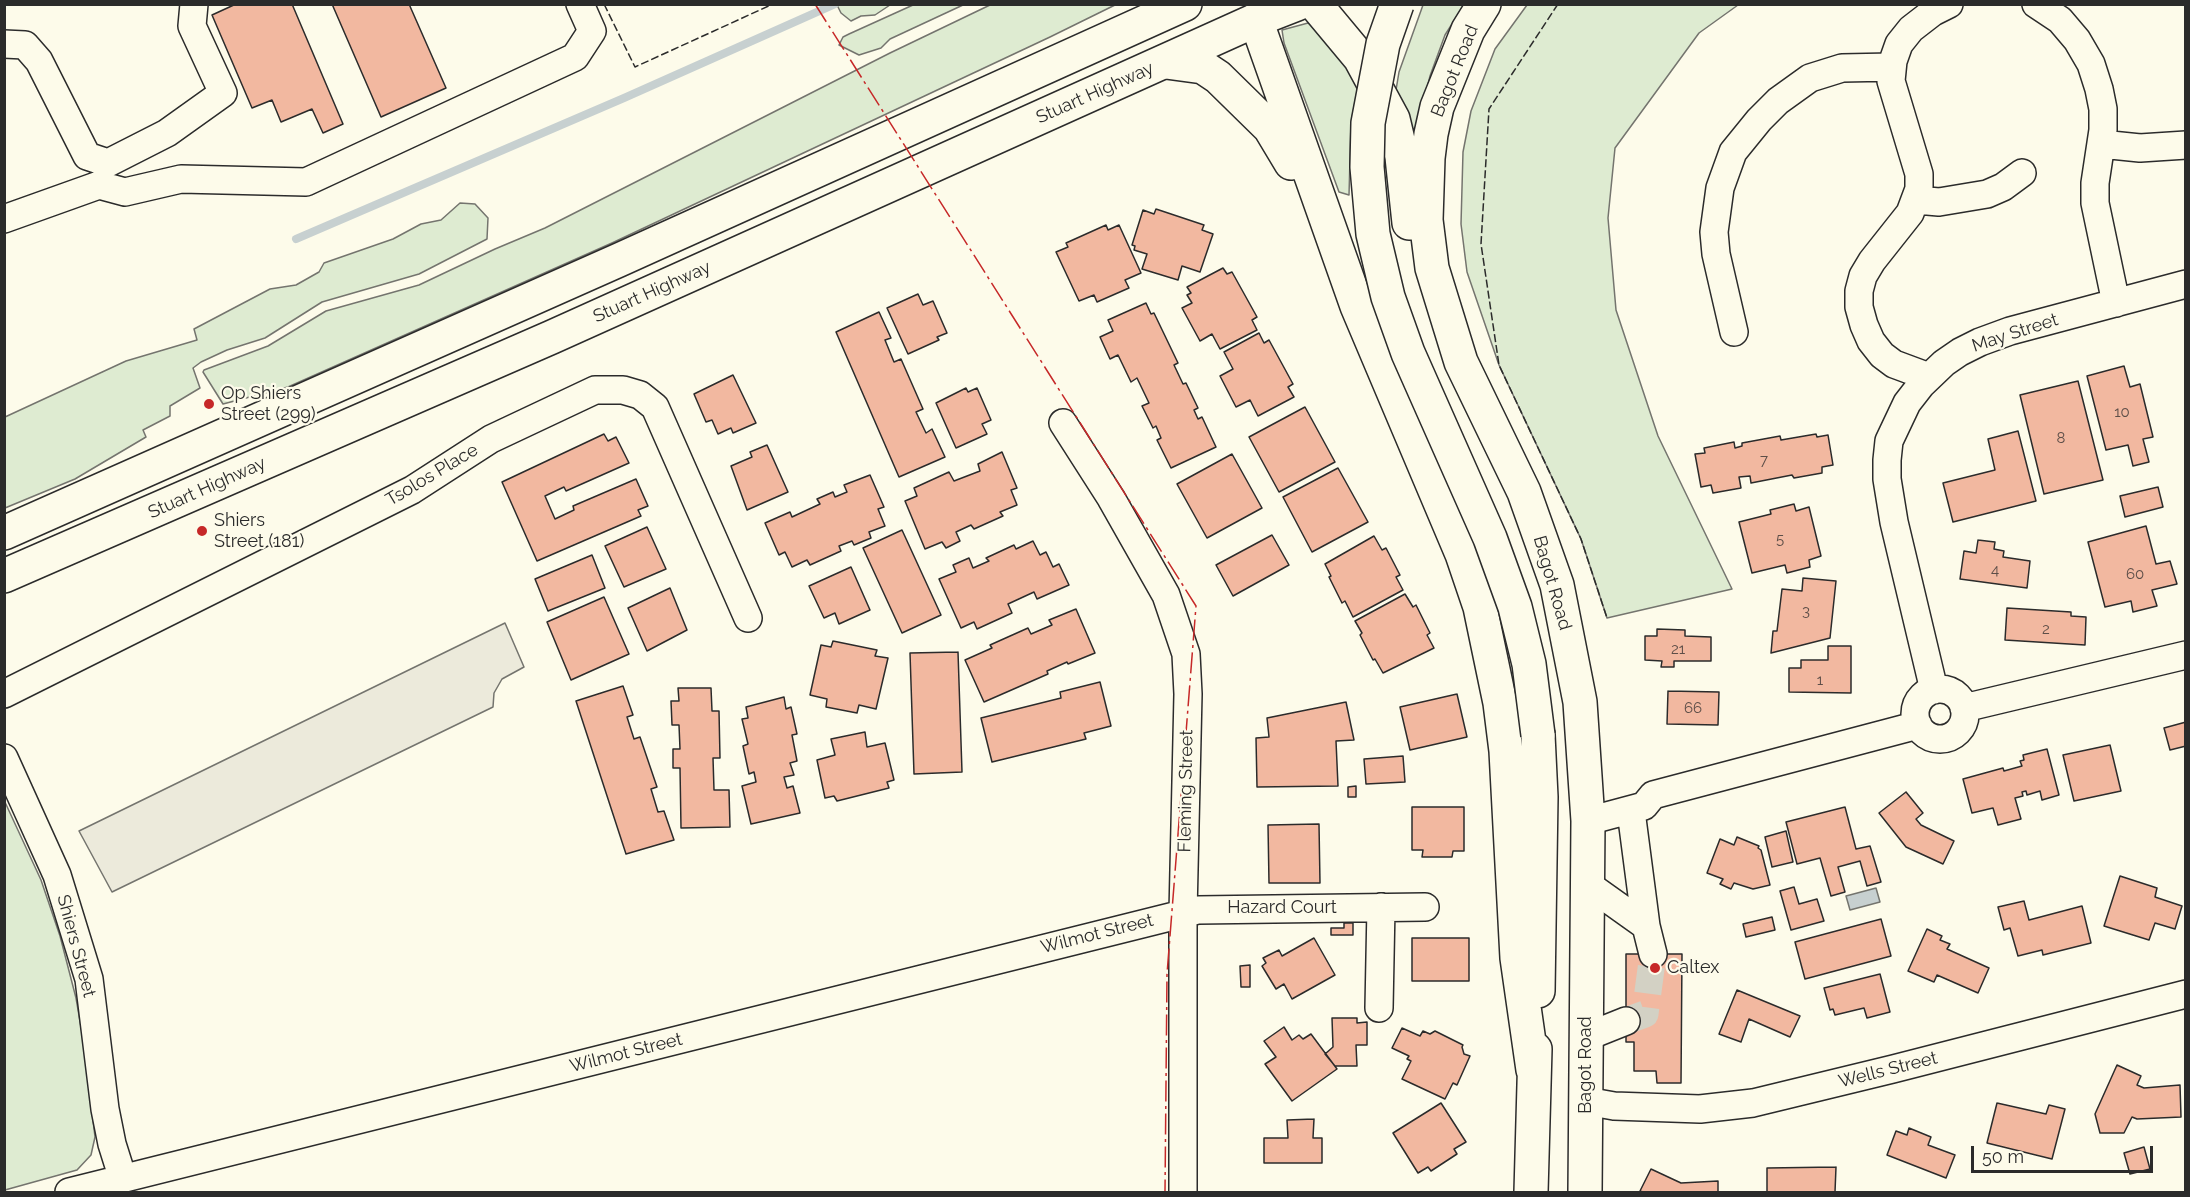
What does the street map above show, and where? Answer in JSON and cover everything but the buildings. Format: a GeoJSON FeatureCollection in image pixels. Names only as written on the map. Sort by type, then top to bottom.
{"type":"FeatureCollection","features":[{"type":"Feature","properties":{"kind":"main road"},"geometry":{"type":"LineString","coordinates":[[4,533],[1185,4]]}},
{"type":"Feature","properties":{"kind":"main road","name":"Stuart Highway"},"geometry":{"type":"LineString","coordinates":[[4,576],[552,337],[1166,62],[1252,12],[1297,4]]}},
{"type":"Feature","properties":{"kind":"main road"},"geometry":{"type":"LineString","coordinates":[[1316,4],[1360,58],[1393,119],[1402,157],[1408,214],[1427,304],[1436,325],[1461,362]]}},
{"type":"Feature","properties":{"kind":"main road"},"geometry":{"type":"LineString","coordinates":[[1397,4],[1383,44],[1368,123],[1366,167],[1373,234],[1388,297],[1408,353],[1490,538],[1515,607],[1529,664],[1538,735],[1541,797],[1539,976],[1533,1070],[1531,1192]]}},
{"type":"Feature","properties":{"kind":"main road","name":"Bagot Road"},"geometry":{"type":"LineString","coordinates":[[1484,4],[1468,30],[1437,107],[1431,134],[1426,220],[1432,268],[1461,362],[1524,492],[1557,585],[1580,702],[1588,821],[1585,1192]]}},
{"type":"Feature","properties":{"kind":"main road"},"geometry":{"type":"LineString","coordinates":[[1252,12],[1357,306],[1462,554],[1480,607],[1500,703],[1506,751],[1517,958],[1533,1070]]}},
{"type":"Feature","properties":{"kind":"main road"},"geometry":{"type":"LineString","coordinates":[[1166,62],[1203,67],[1218,77],[1270,128],[1279,141],[1289,159],[1380,381],[1415,446]]}},
{"type":"Feature","properties":{"kind":"street"},"geometry":{"type":"LineString","coordinates":[[4,44],[24,45],[39,61],[87,156],[108,163],[168,133],[224,93],[192,26],[194,4]]}},
{"type":"Feature","properties":{"kind":"street"},"geometry":{"type":"LineString","coordinates":[[4,219],[99,185],[125,192],[180,179],[306,182],[575,57],[592,31],[580,4]]}},
{"type":"Feature","properties":{"kind":"street"},"geometry":{"type":"LineString","coordinates":[[1115,36],[1129,15],[1140,4]]}},
{"type":"Feature","properties":{"kind":"street"},"geometry":{"type":"LineString","coordinates":[[1929,377],[1894,364],[1882,355],[1871,341],[1864,325],[1859,308],[1859,291],[1863,276],[1886,240],[1903,224],[1916,200],[1919,189],[1919,174],[1891,81],[1892,67],[1899,44],[1911,29],[1933,12],[1949,4]]}},
{"type":"Feature","properties":{"kind":"street"},"geometry":{"type":"LineString","coordinates":[[2043,6],[2060,20],[2077,40],[2091,64],[2103,109],[2095,203],[2116,303]]}},
{"type":"Feature","properties":{"kind":"street"},"geometry":{"type":"LineString","coordinates":[[1734,332],[1718,264],[1714,232],[1720,188],[1733,152],[1778,101],[1810,78],[1842,68],[1892,67]]}},
{"type":"Feature","properties":{"kind":"street"},"geometry":{"type":"LineString","coordinates":[[2101,144],[2140,148],[2186,145]]}},
{"type":"Feature","properties":{"kind":"street"},"geometry":{"type":"LineString","coordinates":[[1916,200],[1939,202],[1987,194],[2003,188],[2022,172]]}},
{"type":"Feature","properties":{"kind":"street","name":"May Street"},"geometry":{"type":"LineString","coordinates":[[1934,690],[1894,522],[1887,479],[1889,441],[1906,403],[1944,363],[1980,342],[2010,331],[2186,284]]}},
{"type":"Feature","properties":{"kind":"street","name":"Tsolos Place"},"geometry":{"type":"LineString","coordinates":[[4,694],[412,490],[491,440],[595,390],[623,390],[640,395],[655,407],[748,618]]}},
{"type":"Feature","properties":{"kind":"street","name":"Fleming Street"},"geometry":{"type":"LineString","coordinates":[[1063,423],[1111,498],[1166,595],[1184,645],[1188,693],[1183,913],[1183,1192]]}},
{"type":"Feature","properties":{"kind":"street"},"geometry":{"type":"LineString","coordinates":[[1964,708],[2186,655]]}},
{"type":"Feature","properties":{"kind":"street"},"geometry":{"type":"LineString","coordinates":[[1934,690],[1950,691],[1961,701],[1964,708],[1965,717],[1962,725],[1950,737],[1934,738],[1926,735],[1918,725],[1915,713],[1917,705],[1926,693],[1934,690]]}},
{"type":"Feature","properties":{"kind":"street"},"geometry":{"type":"LineString","coordinates":[[1588,821],[1637,808],[1653,795],[1918,725]]}},
{"type":"Feature","properties":{"kind":"street","name":"Shiers Street"},"geometry":{"type":"LineString","coordinates":[[4,758],[57,875],[89,979],[105,1108],[112,1144],[123,1179]]}},
{"type":"Feature","properties":{"kind":"street"},"geometry":{"type":"LineString","coordinates":[[1637,808],[1646,926],[1653,954]]}},
{"type":"Feature","properties":{"kind":"street"},"geometry":{"type":"LineString","coordinates":[[1587,884],[1646,926]]}},
{"type":"Feature","properties":{"kind":"street"},"geometry":{"type":"LineString","coordinates":[[1380,1008],[1381,907]]}},
{"type":"Feature","properties":{"kind":"street","name":"Hazard Court"},"geometry":{"type":"LineString","coordinates":[[1183,913],[1209,908],[1425,907]]}},
{"type":"Feature","properties":{"kind":"street","name":"Wilmot Street"},"geometry":{"type":"LineString","coordinates":[[69,1192],[1183,913]]}},
{"type":"Feature","properties":{"kind":"street","name":"Wells Street"},"geometry":{"type":"LineString","coordinates":[[1586,1101],[1614,1106],[1700,1109],[1753,1103],[2186,994]]}},
{"type":"Feature","properties":{"kind":"street"},"geometry":{"type":"LineString","coordinates":[[1586,1037],[1626,1021]]}},
{"type":"Feature","properties":{"kind":"green space"},"geometry":{"type":"Polygon","coordinates":[[[837,5],[890,5],[875,15],[861,16],[851,21],[841,13],[837,5]]]}},
{"type":"Feature","properties":{"kind":"green space"},"geometry":{"type":"Polygon","coordinates":[[[913,5],[963,5],[890,39],[881,48],[859,55],[839,45],[843,37],[913,5]]]}},
{"type":"Feature","properties":{"kind":"green space"},"geometry":{"type":"Polygon","coordinates":[[[990,5],[1115,5],[612,243],[288,387],[223,404],[203,372],[268,346],[326,311],[419,285],[545,228],[890,53],[990,5]]]}},
{"type":"Feature","properties":{"kind":"green space"},"geometry":{"type":"Polygon","coordinates":[[[1423,5],[1464,5],[1445,35],[1430,76],[1412,153],[1395,96],[1399,72],[1423,5]]]}},
{"type":"Feature","properties":{"kind":"green space"},"geometry":{"type":"Polygon","coordinates":[[[1527,5],[1738,5],[1699,33],[1615,148],[1608,218],[1616,310],[1658,436],[1732,589],[1607,618],[1581,539],[1499,365],[1467,272],[1461,224],[1463,152],[1471,111],[1495,49],[1527,5]]]}},
{"type":"Feature","properties":{"kind":"green space"},"geometry":{"type":"Polygon","coordinates":[[[1308,23],[1333,43],[1359,81],[1351,123],[1349,195],[1339,192],[1284,43],[1282,30],[1308,23]]]}},
{"type":"Feature","properties":{"kind":"green space"},"geometry":{"type":"Polygon","coordinates":[[[460,203],[475,204],[488,218],[487,239],[419,274],[322,302],[265,338],[227,350],[201,362],[193,368],[200,388],[170,406],[170,416],[143,430],[146,437],[75,479],[5,508],[5,417],[126,361],[197,340],[194,329],[270,289],[296,285],[319,272],[324,263],[393,239],[421,224],[441,220],[460,203]]]}},
{"type":"Feature","properties":{"kind":"green space"},"geometry":{"type":"Polygon","coordinates":[[[4,800],[41,880],[60,936],[76,998],[95,1137],[91,1155],[77,1170],[5,1190],[4,800]]]}},
{"type":"Feature","properties":{"kind":"shaded area"},"geometry":{"type":"Polygon","coordinates":[[[505,623],[524,667],[502,679],[494,693],[493,707],[112,892],[79,831],[505,623]]]}},
{"type":"Feature","properties":{"kind":"shaded area"},"geometry":{"type":"Polygon","coordinates":[[[1876,888],[1880,902],[1850,910],[1846,896],[1876,888]]]}},
{"type":"Feature","properties":{"kind":"waterway"},"geometry":{"type":"LineString","coordinates":[[296,239],[624,98],[835,4]]}},
{"type":"Feature","properties":{"kind":"tunnel"},"geometry":{"type":"LineString","coordinates":[[1626,1021],[1645,1014],[1653,954]]}},
{"type":"Feature","properties":{"kind":"fence"},"geometry":{"type":"LineString","coordinates":[[604,4],[635,67],[773,4]]}},
{"type":"Feature","properties":{"kind":"fence"},"geometry":{"type":"LineString","coordinates":[[1558,4],[1489,109],[1481,244],[1499,365],[1581,539],[1607,618]]}},
{"type":"Feature","properties":{"kind":"power"},"geometry":{"type":"LineString","coordinates":[[815,4],[1196,606],[1167,974],[1165,1192]]}},
{"type":"Feature","properties":{"kind":"place","name":"Op Shiers Street (299)"},"geometry":{"type":"Point","coordinates":[209,404]}},
{"type":"Feature","properties":{"kind":"place","name":"Shiers Street (181)"},"geometry":{"type":"Point","coordinates":[202,531]}},
{"type":"Feature","properties":{"kind":"place","name":"Caltex"},"geometry":{"type":"Point","coordinates":[1655,968]}}]}
